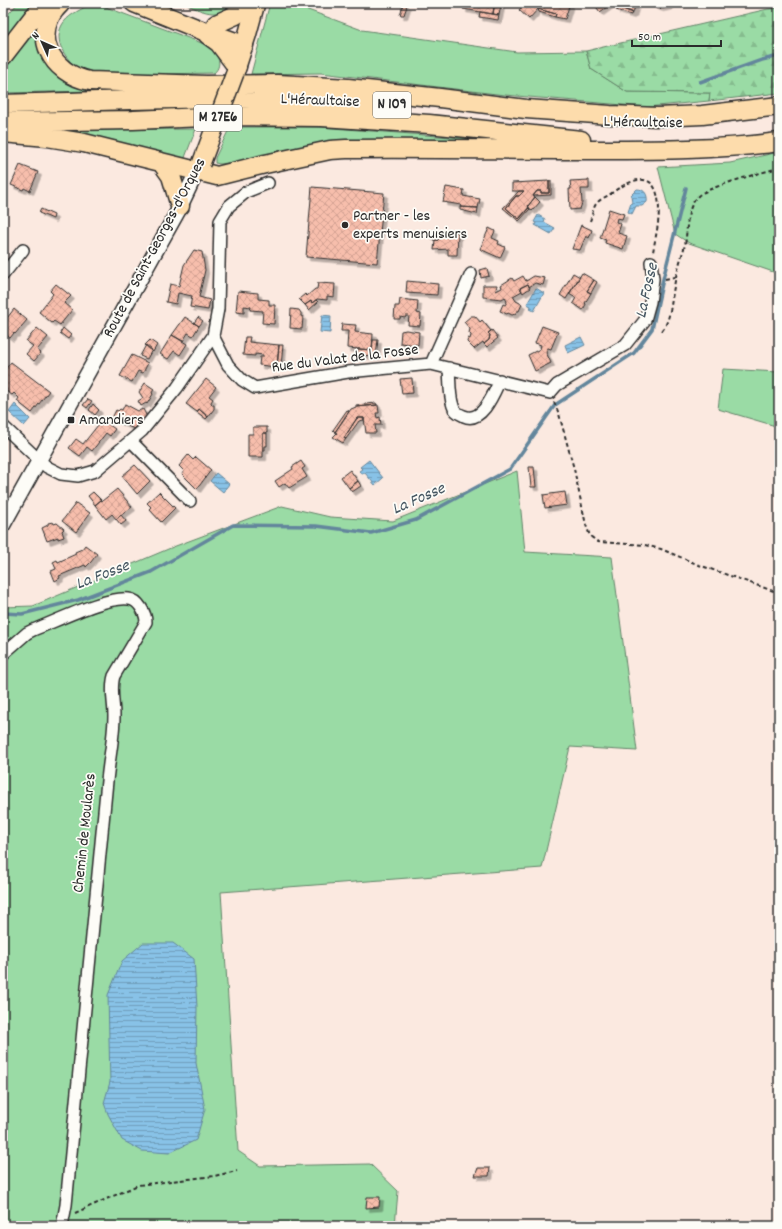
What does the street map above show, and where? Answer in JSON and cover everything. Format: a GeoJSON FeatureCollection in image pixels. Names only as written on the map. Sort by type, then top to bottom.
{"type":"FeatureCollection","features":[{"type":"Feature","properties":{"kind":"highway"},"geometry":{"type":"LineString","coordinates":[[3,56],[46,3]]}},
{"type":"Feature","properties":{"kind":"highway"},"geometry":{"type":"LineString","coordinates":[[61,3],[48,20],[46,28],[45,38],[49,51],[57,64],[63,70],[76,78],[95,82],[206,85],[278,84],[348,88],[526,109],[610,116],[680,116],[779,106]]}},
{"type":"Feature","properties":{"kind":"highway"},"geometry":{"type":"LineString","coordinates":[[134,3],[246,41]]}},
{"type":"Feature","properties":{"kind":"highway"},"geometry":{"type":"LineString","coordinates":[[162,3],[208,27],[236,70]]}},
{"type":"Feature","properties":{"kind":"highway"},"geometry":{"type":"LineString","coordinates":[[208,27],[236,15],[250,3]]}},
{"type":"Feature","properties":{"kind":"highway","name":"L'Héraultaise"},"geometry":{"type":"LineString","coordinates":[[3,104],[159,99],[241,98],[324,100],[413,106],[539,119],[670,125],[735,123],[779,116]]}},
{"type":"Feature","properties":{"kind":"highway","name":"L'Héraultaise"},"geometry":{"type":"LineString","coordinates":[[3,122],[267,116],[322,117],[429,124],[583,140],[657,141],[745,138],[779,134]]}},
{"type":"Feature","properties":{"kind":"highway"},"geometry":{"type":"LineString","coordinates":[[3,133],[47,137],[84,143],[161,162],[199,168],[217,176],[330,150],[346,149],[444,148],[640,150],[745,147],[779,142]]}},
{"type":"Feature","properties":{"kind":"highway"},"geometry":{"type":"LineString","coordinates":[[161,162],[171,176],[180,206]]}},
{"type":"Feature","properties":{"kind":"main road","name":"Route de Saint-Georges-d'Orques"},"geometry":{"type":"LineString","coordinates":[[199,168],[236,70],[246,41],[256,3]]}},
{"type":"Feature","properties":{"kind":"street","name":"Route de Saint-Georges-d'Orques"},"geometry":{"type":"LineString","coordinates":[[39,460],[180,206],[199,168]]}},
{"type":"Feature","properties":{"kind":"street"},"geometry":{"type":"LineString","coordinates":[[3,426],[48,467],[61,474],[78,476],[95,471],[142,432],[177,388],[213,336],[218,309],[220,221],[229,206],[246,192],[268,182]]}},
{"type":"Feature","properties":{"kind":"street"},"geometry":{"type":"LineString","coordinates":[[3,275],[22,250]]}},
{"type":"Feature","properties":{"kind":"street"},"geometry":{"type":"LineString","coordinates":[[550,393],[557,386],[625,345],[645,320],[650,302],[653,279],[651,262]]}},
{"type":"Feature","properties":{"kind":"street"},"geometry":{"type":"LineString","coordinates":[[431,364],[471,274]]}},
{"type":"Feature","properties":{"kind":"street","name":"Rue du Valat de la Fosse"},"geometry":{"type":"LineString","coordinates":[[213,336],[228,365],[242,380],[255,388],[348,372],[431,364],[550,393]]}},
{"type":"Feature","properties":{"kind":"street"},"geometry":{"type":"LineString","coordinates":[[449,368],[453,407],[458,414],[466,417],[476,416],[481,412],[492,397],[500,380]]}},
{"type":"Feature","properties":{"kind":"street"},"geometry":{"type":"LineString","coordinates":[[131,441],[190,501]]}},
{"type":"Feature","properties":{"kind":"street","name":"M 27E6"},"geometry":{"type":"LineString","coordinates":[[3,524],[39,460]]}},
{"type":"Feature","properties":{"kind":"street","name":"Chemin de Moularès"},"geometry":{"type":"LineString","coordinates":[[3,654],[27,633],[33,630],[83,610],[116,599],[131,599],[146,615],[146,622],[114,676],[112,682],[111,691],[114,728],[94,902],[63,1221]]}},
{"type":"Feature","properties":{"kind":"path"},"geometry":{"type":"LineString","coordinates":[[662,331],[667,324],[675,277],[685,243],[686,224],[690,207],[698,195],[717,186],[779,168]]}},
{"type":"Feature","properties":{"kind":"path"},"geometry":{"type":"LineString","coordinates":[[590,221],[596,203],[622,185],[634,180],[648,181],[654,186],[657,194],[659,212],[658,228],[651,262]]}},
{"type":"Feature","properties":{"kind":"path"},"geometry":{"type":"LineString","coordinates":[[550,393],[559,414],[590,536],[598,542],[645,545],[661,549],[699,565],[779,593]]}},
{"type":"Feature","properties":{"kind":"path"},"geometry":{"type":"LineString","coordinates":[[63,1221],[82,1210],[138,1185],[237,1172]]}},
{"type":"Feature","properties":{"kind":"green space"},"geometry":{"type":"Polygon","coordinates":[[[18,3],[38,3],[3,43],[3,20],[18,3]]]}},
{"type":"Feature","properties":{"kind":"green space"},"geometry":{"type":"Polygon","coordinates":[[[183,3],[236,3],[223,12],[210,13],[183,3]]]}},
{"type":"Feature","properties":{"kind":"green space"},"geometry":{"type":"Polygon","coordinates":[[[270,3],[289,3],[362,30],[517,52],[586,51],[591,69],[627,92],[710,93],[709,101],[647,107],[505,95],[321,73],[251,74],[270,3]]]}},
{"type":"Feature","properties":{"kind":"green space"},"geometry":{"type":"Polygon","coordinates":[[[87,6],[103,6],[207,45],[214,51],[218,58],[219,66],[214,73],[95,75],[83,72],[66,56],[62,50],[59,38],[64,22],[73,14],[87,6]]]}},
{"type":"Feature","properties":{"kind":"green space"},"geometry":{"type":"Polygon","coordinates":[[[779,8],[779,93],[709,101],[710,93],[627,92],[591,69],[586,51],[768,9],[779,8]]]}},
{"type":"Feature","properties":{"kind":"green space"},"geometry":{"type":"Polygon","coordinates":[[[49,15],[42,33],[84,88],[92,91],[3,93],[3,66],[22,47],[49,15]]]}},
{"type":"Feature","properties":{"kind":"green space"},"geometry":{"type":"Polygon","coordinates":[[[230,127],[319,127],[490,140],[220,164],[215,163],[215,158],[230,127]]]}},
{"type":"Feature","properties":{"kind":"green space"},"geometry":{"type":"Polygon","coordinates":[[[196,129],[184,160],[49,130],[196,129]]]}},
{"type":"Feature","properties":{"kind":"green space"},"geometry":{"type":"Polygon","coordinates":[[[779,152],[779,274],[689,243],[675,234],[658,167],[730,163],[779,152]]]}},
{"type":"Feature","properties":{"kind":"green space"},"geometry":{"type":"Polygon","coordinates":[[[723,369],[779,372],[779,427],[718,409],[723,369]]]}},
{"type":"Feature","properties":{"kind":"green space"},"geometry":{"type":"Polygon","coordinates":[[[517,471],[525,552],[612,557],[637,751],[570,747],[542,868],[221,892],[238,1151],[260,1166],[370,1164],[398,1191],[395,1226],[3,1226],[3,607],[33,606],[173,547],[282,506],[330,517],[393,521],[517,471]]]}},
{"type":"Feature","properties":{"kind":"water"},"geometry":{"type":"Polygon","coordinates":[[[637,189],[642,190],[645,193],[647,202],[642,206],[636,206],[632,214],[628,212],[632,203],[631,195],[637,189]]]}},
{"type":"Feature","properties":{"kind":"water"},"geometry":{"type":"Polygon","coordinates":[[[538,215],[545,219],[544,222],[555,228],[551,234],[535,225],[536,223],[534,222],[538,215]]]}},
{"type":"Feature","properties":{"kind":"water"},"geometry":{"type":"Polygon","coordinates":[[[536,288],[544,293],[534,311],[530,309],[531,306],[527,304],[536,288]]]}},
{"type":"Feature","properties":{"kind":"water"},"geometry":{"type":"Polygon","coordinates":[[[322,315],[331,316],[330,333],[320,332],[322,315]]]}},
{"type":"Feature","properties":{"kind":"water"},"geometry":{"type":"Polygon","coordinates":[[[581,337],[585,345],[568,353],[565,345],[581,337]]]}},
{"type":"Feature","properties":{"kind":"water"},"geometry":{"type":"Polygon","coordinates":[[[15,404],[30,419],[24,426],[9,412],[15,404]]]}},
{"type":"Feature","properties":{"kind":"water"},"geometry":{"type":"Polygon","coordinates":[[[369,460],[383,478],[375,485],[365,473],[362,474],[359,471],[362,469],[360,467],[369,460]]]}},
{"type":"Feature","properties":{"kind":"water"},"geometry":{"type":"Polygon","coordinates":[[[216,473],[229,484],[223,492],[210,481],[216,473]]]}},
{"type":"Feature","properties":{"kind":"water"},"geometry":{"type":"Polygon","coordinates":[[[143,943],[173,943],[194,959],[197,1007],[196,1063],[205,1109],[196,1140],[169,1153],[142,1151],[122,1140],[108,1114],[104,1103],[110,1082],[108,995],[122,961],[143,943]]]}},
{"type":"Feature","properties":{"kind":"building"},"geometry":{"type":"Polygon","coordinates":[[[464,3],[495,3],[493,14],[463,9],[464,3]]]}},
{"type":"Feature","properties":{"kind":"building"},"geometry":{"type":"Polygon","coordinates":[[[525,3],[570,3],[565,19],[555,17],[556,14],[538,9],[529,19],[519,10],[525,3]]]}},
{"type":"Feature","properties":{"kind":"building"},"geometry":{"type":"Polygon","coordinates":[[[636,3],[633,13],[611,4],[600,12],[594,4],[636,3]]]}},
{"type":"Feature","properties":{"kind":"building"},"geometry":{"type":"Polygon","coordinates":[[[653,3],[670,3],[669,6],[660,8],[652,5],[653,3]]]}},
{"type":"Feature","properties":{"kind":"building"},"geometry":{"type":"Polygon","coordinates":[[[403,5],[407,6],[404,15],[400,15],[403,5]]]}},
{"type":"Feature","properties":{"kind":"building"},"geometry":{"type":"Polygon","coordinates":[[[494,5],[501,5],[499,15],[493,14],[494,5]]]}},
{"type":"Feature","properties":{"kind":"building"},"geometry":{"type":"Polygon","coordinates":[[[617,7],[632,12],[631,15],[616,10],[617,7]]]}},
{"type":"Feature","properties":{"kind":"building"},"geometry":{"type":"Polygon","coordinates":[[[538,9],[556,14],[555,17],[539,12],[538,9]]]}},
{"type":"Feature","properties":{"kind":"building"},"geometry":{"type":"Polygon","coordinates":[[[480,12],[499,15],[498,20],[479,17],[480,12]]]}},
{"type":"Feature","properties":{"kind":"building"},"geometry":{"type":"Polygon","coordinates":[[[20,165],[38,172],[30,191],[11,185],[20,165]]]}},
{"type":"Feature","properties":{"kind":"building"},"geometry":{"type":"Polygon","coordinates":[[[589,180],[589,189],[581,189],[582,203],[580,209],[570,210],[570,181],[589,180]]]}},
{"type":"Feature","properties":{"kind":"building"},"geometry":{"type":"Polygon","coordinates":[[[549,181],[549,193],[541,193],[541,191],[537,191],[533,196],[535,197],[528,206],[529,207],[519,219],[506,208],[516,196],[519,196],[524,191],[512,191],[512,183],[549,181]]]}},
{"type":"Feature","properties":{"kind":"building"},"geometry":{"type":"Polygon","coordinates":[[[549,181],[551,181],[551,195],[533,196],[537,191],[541,191],[541,193],[549,193],[549,181]]]}},
{"type":"Feature","properties":{"kind":"building","name":"Partner - les experts menuisiers"},"geometry":{"type":"Polygon","coordinates":[[[312,187],[384,193],[377,263],[306,257],[312,187]]]}},
{"type":"Feature","properties":{"kind":"building"},"geometry":{"type":"Polygon","coordinates":[[[446,187],[464,190],[463,196],[480,199],[478,208],[460,207],[461,205],[443,202],[446,187]]]}},
{"type":"Feature","properties":{"kind":"building"},"geometry":{"type":"Polygon","coordinates":[[[519,191],[524,191],[519,196],[516,196],[506,208],[519,219],[529,208],[530,209],[519,221],[503,208],[519,191]]]}},
{"type":"Feature","properties":{"kind":"building"},"geometry":{"type":"Polygon","coordinates":[[[535,197],[540,202],[532,211],[528,206],[535,197]]]}},
{"type":"Feature","properties":{"kind":"building"},"geometry":{"type":"Polygon","coordinates":[[[460,207],[478,208],[477,214],[460,210],[460,207]]]}},
{"type":"Feature","properties":{"kind":"building"},"geometry":{"type":"Polygon","coordinates":[[[41,209],[54,215],[53,219],[39,213],[41,209]]]}},
{"type":"Feature","properties":{"kind":"building"},"geometry":{"type":"Polygon","coordinates":[[[609,209],[624,214],[622,219],[617,218],[616,222],[621,224],[618,233],[627,236],[623,249],[605,243],[606,240],[600,238],[609,209]]]}},
{"type":"Feature","properties":{"kind":"building"},"geometry":{"type":"Polygon","coordinates":[[[581,225],[592,230],[589,238],[586,236],[580,250],[572,249],[581,225]]]}},
{"type":"Feature","properties":{"kind":"building"},"geometry":{"type":"Polygon","coordinates":[[[489,228],[495,231],[492,238],[499,241],[498,244],[505,247],[500,258],[480,249],[489,228]]]}},
{"type":"Feature","properties":{"kind":"building"},"geometry":{"type":"Polygon","coordinates":[[[434,230],[442,231],[442,237],[438,237],[438,240],[433,240],[434,230]]]}},
{"type":"Feature","properties":{"kind":"building"},"geometry":{"type":"Polygon","coordinates":[[[442,231],[458,232],[457,255],[448,255],[448,249],[434,250],[435,240],[438,240],[438,237],[442,237],[442,231]]]}},
{"type":"Feature","properties":{"kind":"building"},"geometry":{"type":"Polygon","coordinates":[[[194,250],[202,252],[205,270],[199,297],[210,300],[208,310],[190,307],[192,296],[178,293],[176,304],[166,302],[170,284],[179,286],[184,265],[194,250]]]}},
{"type":"Feature","properties":{"kind":"building"},"geometry":{"type":"Polygon","coordinates":[[[487,268],[489,276],[481,278],[480,270],[487,268]]]}},
{"type":"Feature","properties":{"kind":"building"},"geometry":{"type":"Polygon","coordinates":[[[573,273],[580,277],[566,299],[560,295],[573,273]]]}},
{"type":"Feature","properties":{"kind":"building"},"geometry":{"type":"Polygon","coordinates":[[[582,273],[594,280],[587,291],[591,293],[583,310],[573,303],[576,298],[569,294],[582,273]]]}},
{"type":"Feature","properties":{"kind":"building"},"geometry":{"type":"Polygon","coordinates":[[[523,276],[526,281],[534,276],[545,278],[543,285],[535,283],[529,287],[528,284],[520,288],[522,291],[513,296],[516,301],[522,304],[519,311],[515,314],[507,314],[500,311],[503,304],[505,305],[507,302],[505,297],[502,299],[483,297],[483,285],[497,285],[496,291],[502,288],[501,285],[512,278],[514,281],[523,276]]]}},
{"type":"Feature","properties":{"kind":"building"},"geometry":{"type":"Polygon","coordinates":[[[594,280],[597,282],[591,293],[587,291],[594,280]]]}},
{"type":"Feature","properties":{"kind":"building"},"geometry":{"type":"Polygon","coordinates":[[[407,281],[438,284],[437,295],[406,293],[407,281]]]}},
{"type":"Feature","properties":{"kind":"building"},"geometry":{"type":"Polygon","coordinates":[[[318,283],[335,284],[334,297],[327,296],[327,300],[317,299],[312,303],[311,301],[305,305],[299,299],[305,294],[307,296],[317,289],[318,283]]]}},
{"type":"Feature","properties":{"kind":"building"},"geometry":{"type":"Polygon","coordinates":[[[56,284],[71,296],[64,303],[72,310],[60,325],[54,321],[52,323],[39,312],[53,294],[50,291],[56,284]]]}},
{"type":"Feature","properties":{"kind":"building"},"geometry":{"type":"Polygon","coordinates":[[[528,284],[530,288],[523,293],[520,288],[528,284]]]}},
{"type":"Feature","properties":{"kind":"building"},"geometry":{"type":"Polygon","coordinates":[[[238,291],[258,293],[258,299],[269,300],[269,305],[275,305],[274,324],[262,323],[263,311],[250,310],[251,307],[244,306],[244,313],[236,312],[238,291]]]}},
{"type":"Feature","properties":{"kind":"building"},"geometry":{"type":"Polygon","coordinates":[[[400,299],[418,301],[417,313],[421,314],[420,326],[408,325],[409,316],[394,319],[395,306],[399,306],[400,299]]]}},
{"type":"Feature","properties":{"kind":"building"},"geometry":{"type":"Polygon","coordinates":[[[316,300],[318,302],[309,310],[305,305],[316,300]]]}},
{"type":"Feature","properties":{"kind":"building"},"geometry":{"type":"Polygon","coordinates":[[[14,309],[27,320],[10,338],[5,334],[7,332],[3,327],[3,312],[7,318],[14,309]]]}},
{"type":"Feature","properties":{"kind":"building"},"geometry":{"type":"Polygon","coordinates":[[[291,309],[299,310],[301,313],[301,316],[303,317],[302,329],[290,328],[291,309]]]}},
{"type":"Feature","properties":{"kind":"building"},"geometry":{"type":"Polygon","coordinates":[[[471,316],[475,316],[480,322],[482,320],[491,331],[488,333],[490,335],[489,340],[484,344],[483,342],[474,349],[467,342],[471,335],[469,333],[470,329],[464,322],[471,316]]]}},
{"type":"Feature","properties":{"kind":"building"},"geometry":{"type":"Polygon","coordinates":[[[185,317],[199,326],[193,336],[188,333],[183,341],[172,335],[185,317]]]}},
{"type":"Feature","properties":{"kind":"building"},"geometry":{"type":"Polygon","coordinates":[[[198,317],[203,321],[199,326],[194,323],[198,317]]]}},
{"type":"Feature","properties":{"kind":"building"},"geometry":{"type":"Polygon","coordinates":[[[342,324],[356,325],[355,332],[373,334],[372,350],[347,348],[348,331],[341,331],[342,324]]]}},
{"type":"Feature","properties":{"kind":"building"},"geometry":{"type":"Polygon","coordinates":[[[542,326],[558,332],[551,349],[548,348],[546,352],[551,363],[535,371],[528,355],[540,349],[541,345],[535,343],[542,326]]]}},
{"type":"Feature","properties":{"kind":"building"},"geometry":{"type":"Polygon","coordinates":[[[37,328],[48,337],[37,350],[41,353],[34,361],[26,354],[33,346],[26,341],[37,328]]]}},
{"type":"Feature","properties":{"kind":"building"},"geometry":{"type":"Polygon","coordinates":[[[63,328],[71,335],[68,339],[60,333],[63,328]]]}},
{"type":"Feature","properties":{"kind":"building"},"geometry":{"type":"Polygon","coordinates":[[[406,330],[419,332],[418,345],[400,343],[401,331],[406,330]]]}},
{"type":"Feature","properties":{"kind":"building"},"geometry":{"type":"Polygon","coordinates":[[[492,330],[498,338],[487,347],[484,344],[489,340],[490,335],[488,333],[492,330]]]}},
{"type":"Feature","properties":{"kind":"building"},"geometry":{"type":"Polygon","coordinates":[[[172,335],[187,344],[180,355],[174,351],[168,359],[160,354],[172,335]]]}},
{"type":"Feature","properties":{"kind":"building"},"geometry":{"type":"Polygon","coordinates":[[[245,337],[250,337],[249,342],[279,345],[277,367],[259,365],[260,357],[263,357],[263,355],[243,355],[245,337]]]}},
{"type":"Feature","properties":{"kind":"building"},"geometry":{"type":"Polygon","coordinates":[[[150,340],[157,345],[153,352],[145,345],[150,340]]]}},
{"type":"Feature","properties":{"kind":"building"},"geometry":{"type":"Polygon","coordinates":[[[373,340],[378,340],[376,356],[357,355],[358,349],[372,350],[373,340]]]}},
{"type":"Feature","properties":{"kind":"building"},"geometry":{"type":"Polygon","coordinates":[[[146,345],[152,350],[147,359],[140,356],[146,345]]]}},
{"type":"Feature","properties":{"kind":"building"},"geometry":{"type":"Polygon","coordinates":[[[279,345],[283,345],[281,367],[277,367],[279,345]]]}},
{"type":"Feature","properties":{"kind":"building"},"geometry":{"type":"Polygon","coordinates":[[[132,355],[148,363],[143,373],[138,371],[132,382],[120,376],[132,355]]]}},
{"type":"Feature","properties":{"kind":"building"},"geometry":{"type":"Polygon","coordinates":[[[11,362],[49,391],[32,413],[17,401],[19,398],[14,393],[12,395],[6,391],[7,389],[3,386],[3,372],[11,362]]]}},
{"type":"Feature","properties":{"kind":"building"},"geometry":{"type":"Polygon","coordinates":[[[412,378],[413,393],[402,394],[400,379],[412,378]]]}},
{"type":"Feature","properties":{"kind":"building"},"geometry":{"type":"Polygon","coordinates":[[[206,379],[216,387],[209,396],[213,399],[211,402],[212,405],[214,405],[214,409],[208,417],[199,409],[197,412],[186,404],[206,379]]]}},
{"type":"Feature","properties":{"kind":"building"},"geometry":{"type":"Polygon","coordinates":[[[145,383],[154,389],[153,394],[147,404],[146,403],[141,406],[138,401],[143,398],[139,392],[145,383]]]}},
{"type":"Feature","properties":{"kind":"building"},"geometry":{"type":"Polygon","coordinates":[[[88,399],[92,401],[87,408],[83,405],[88,399]]]}},
{"type":"Feature","properties":{"kind":"building"},"geometry":{"type":"Polygon","coordinates":[[[376,403],[377,405],[356,407],[356,405],[376,403]]]}},
{"type":"Feature","properties":{"kind":"building"},"geometry":{"type":"Polygon","coordinates":[[[93,404],[99,410],[95,415],[89,410],[93,404]]]}},
{"type":"Feature","properties":{"kind":"building"},"geometry":{"type":"Polygon","coordinates":[[[125,404],[138,411],[143,409],[147,417],[134,429],[112,418],[116,410],[122,410],[125,404]]]}},
{"type":"Feature","properties":{"kind":"building"},"geometry":{"type":"Polygon","coordinates":[[[378,405],[379,413],[376,413],[377,418],[380,417],[381,425],[375,425],[376,433],[366,433],[364,418],[357,418],[344,438],[346,439],[343,443],[333,437],[337,433],[335,432],[351,409],[356,407],[378,405]]]}},
{"type":"Feature","properties":{"kind":"building"},"geometry":{"type":"Polygon","coordinates":[[[199,409],[208,417],[206,419],[197,412],[199,409]]]}},
{"type":"Feature","properties":{"kind":"building"},"geometry":{"type":"Polygon","coordinates":[[[347,410],[349,411],[335,432],[333,430],[347,410]]]}},
{"type":"Feature","properties":{"kind":"building"},"geometry":{"type":"Polygon","coordinates":[[[357,418],[364,418],[364,420],[359,421],[346,439],[344,438],[357,418]]]}},
{"type":"Feature","properties":{"kind":"building"},"geometry":{"type":"Polygon","coordinates":[[[102,420],[115,429],[110,436],[106,433],[92,451],[87,447],[80,456],[69,448],[76,439],[83,444],[102,420]]]}},
{"type":"Feature","properties":{"kind":"building"},"geometry":{"type":"Polygon","coordinates":[[[253,427],[267,427],[267,433],[263,433],[263,457],[248,457],[248,434],[253,434],[253,427]]]}},
{"type":"Feature","properties":{"kind":"building"},"geometry":{"type":"Polygon","coordinates":[[[263,433],[267,433],[267,446],[265,446],[265,450],[263,450],[263,433]]]}},
{"type":"Feature","properties":{"kind":"building"},"geometry":{"type":"Polygon","coordinates":[[[188,455],[193,460],[196,457],[211,470],[197,489],[182,474],[184,471],[179,466],[188,455]]]}},
{"type":"Feature","properties":{"kind":"building"},"geometry":{"type":"Polygon","coordinates":[[[301,461],[305,467],[302,469],[307,477],[289,488],[285,483],[279,487],[275,481],[293,469],[292,467],[301,461]]]}},
{"type":"Feature","properties":{"kind":"building"},"geometry":{"type":"Polygon","coordinates":[[[135,465],[150,481],[137,494],[122,476],[135,465]]]}},
{"type":"Feature","properties":{"kind":"building"},"geometry":{"type":"Polygon","coordinates":[[[529,467],[534,467],[536,487],[531,487],[529,467]]]}},
{"type":"Feature","properties":{"kind":"building"},"geometry":{"type":"Polygon","coordinates":[[[350,470],[358,481],[349,488],[341,477],[350,470]]]}},
{"type":"Feature","properties":{"kind":"building"},"geometry":{"type":"Polygon","coordinates":[[[358,481],[361,486],[352,492],[349,488],[358,481]]]}},
{"type":"Feature","properties":{"kind":"building"},"geometry":{"type":"Polygon","coordinates":[[[117,489],[132,507],[116,519],[112,514],[106,519],[95,505],[117,489]]]}},
{"type":"Feature","properties":{"kind":"building"},"geometry":{"type":"Polygon","coordinates":[[[93,492],[101,500],[95,505],[88,496],[93,492]]]}},
{"type":"Feature","properties":{"kind":"building"},"geometry":{"type":"Polygon","coordinates":[[[159,492],[175,508],[161,522],[149,509],[151,507],[147,503],[159,492]]]}},
{"type":"Feature","properties":{"kind":"building"},"geometry":{"type":"Polygon","coordinates":[[[565,492],[567,505],[545,508],[543,495],[565,492]]]}},
{"type":"Feature","properties":{"kind":"building"},"geometry":{"type":"Polygon","coordinates":[[[76,503],[90,513],[76,532],[62,521],[76,503]]]}},
{"type":"Feature","properties":{"kind":"building"},"geometry":{"type":"Polygon","coordinates":[[[121,515],[126,521],[121,525],[116,519],[121,515]]]}},
{"type":"Feature","properties":{"kind":"building"},"geometry":{"type":"Polygon","coordinates":[[[53,522],[54,524],[57,523],[64,529],[62,531],[64,537],[58,539],[58,537],[47,541],[42,528],[48,525],[48,523],[53,522]]]}},
{"type":"Feature","properties":{"kind":"building"},"geometry":{"type":"Polygon","coordinates":[[[85,545],[97,554],[91,562],[86,567],[85,565],[59,576],[60,578],[55,581],[51,571],[56,569],[53,562],[57,560],[58,562],[76,554],[75,552],[82,549],[85,545]]]}},
{"type":"Feature","properties":{"kind":"building"},"geometry":{"type":"Polygon","coordinates":[[[478,1168],[490,1168],[489,1176],[475,1176],[478,1168]]]}},
{"type":"Feature","properties":{"kind":"building"},"geometry":{"type":"Polygon","coordinates":[[[367,1197],[380,1197],[379,1207],[366,1208],[367,1197]]]}},
{"type":"Feature","properties":{"kind":"waterway","name":"La Fosse"},"geometry":{"type":"LineString","coordinates":[[700,82],[762,60],[779,56]]}},
{"type":"Feature","properties":{"kind":"waterway","name":"La Fosse"},"geometry":{"type":"LineString","coordinates":[[3,613],[22,614],[78,600],[151,572],[233,525],[316,526],[371,533],[416,520],[510,469],[555,405],[634,353],[652,329],[686,188]]}},
{"type":"Feature","properties":{"kind":"place","name":"Partner - les experts menuisiers"},"geometry":{"type":"Point","coordinates":[345,225]}},
{"type":"Feature","properties":{"kind":"place","name":"Amandiers"},"geometry":{"type":"Point","coordinates":[71,420]}}]}
